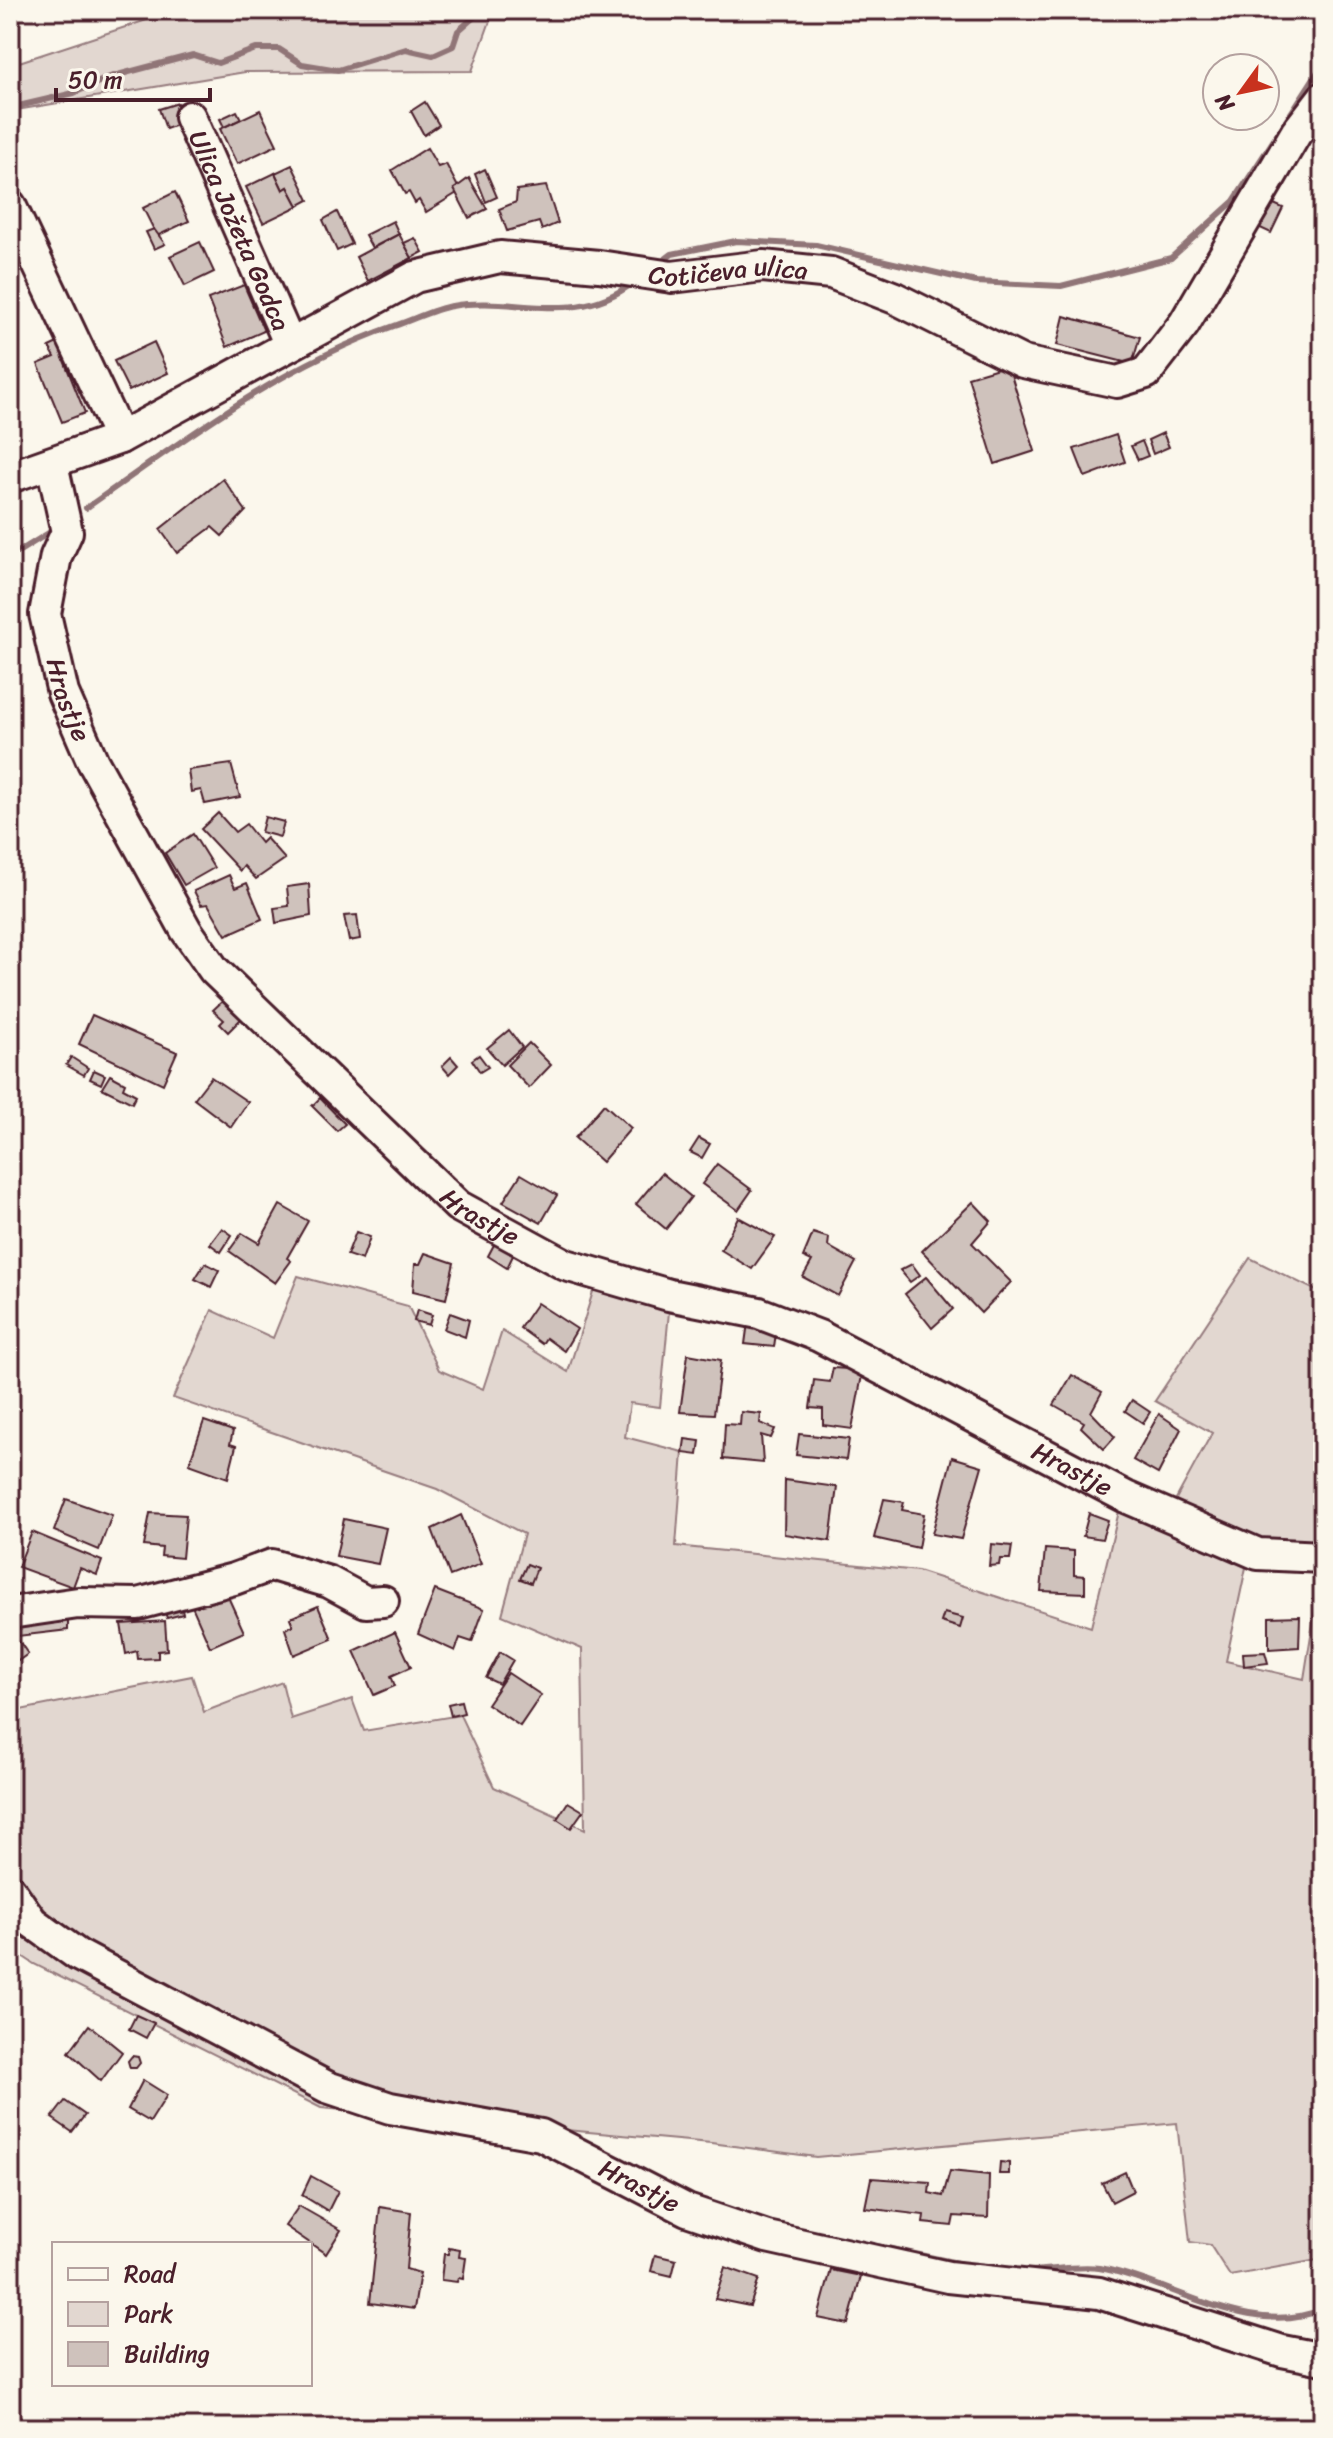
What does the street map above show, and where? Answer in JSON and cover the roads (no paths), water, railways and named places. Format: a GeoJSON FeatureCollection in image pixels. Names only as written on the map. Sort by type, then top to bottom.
{"type":"FeatureCollection","features":[{"type":"Feature","properties":{"kind":"street","name":"Cotičeva ulica"},"geometry":{"type":"LineString","coordinates":[[10,477],[120,438],[289,343],[415,277],[500,257],[599,266],[672,277],[763,266],[831,273],[895,298],[1023,362],[1117,382],[1146,373],[1184,324],[1296,133],[1323,98]]}},
{"type":"Feature","properties":{"kind":"street","name":"Ulica Jožeta Godca"},"geometry":{"type":"LineString","coordinates":[[190,117],[289,343]]}},
{"type":"Feature","properties":{"kind":"street"},"geometry":{"type":"LineString","coordinates":[[10,205],[120,438]]}},
{"type":"Feature","properties":{"kind":"street","name":"Hrastje"},"geometry":{"type":"LineString","coordinates":[[52,464],[67,532],[56,556],[45,614],[63,693],[101,776],[186,930],[214,970],[458,1206],[566,1265],[669,1295],[759,1313],[819,1336],[1126,1497],[1258,1554],[1323,1557]]}},
{"type":"Feature","properties":{"kind":"street"},"geometry":{"type":"LineString","coordinates":[[10,1613],[78,1603],[138,1604],[234,1579],[272,1565],[329,1582],[366,1602],[383,1601]]}},
{"type":"Feature","properties":{"kind":"street","name":"Hrastje"},"geometry":{"type":"LineString","coordinates":[[10,1890],[32,1922],[78,1955],[327,2087],[390,2108],[541,2135],[687,2210],[767,2237],[948,2277],[1099,2293],[1282,2351],[1323,2359]]}},
{"type":"Feature","properties":{"kind":"waterway"},"geometry":{"type":"LineString","coordinates":[[10,108],[74,93],[110,77],[193,55],[218,63],[256,49],[279,49],[302,64],[338,70],[406,49],[433,55],[453,46],[458,31],[482,10]]}},
{"type":"Feature","properties":{"kind":"waterway"},"geometry":{"type":"LineString","coordinates":[[659,264],[672,254],[736,241],[816,245],[976,282],[1061,286],[1171,258],[1234,201],[1323,64]]}},
{"type":"Feature","properties":{"kind":"waterway"},"geometry":{"type":"LineString","coordinates":[[86,508],[234,406],[352,342],[445,307],[476,304],[567,307],[612,296],[634,282]]}},
{"type":"Feature","properties":{"kind":"waterway"},"geometry":{"type":"LineString","coordinates":[[10,557],[55,529]]}},
{"type":"Feature","properties":{"kind":"waterway"},"geometry":{"type":"LineString","coordinates":[[10,1867],[22,1884]]}},
{"type":"Feature","properties":{"kind":"waterway"},"geometry":{"type":"LineString","coordinates":[[34,1899],[49,1918]]}},
{"type":"Feature","properties":{"kind":"waterway"},"geometry":{"type":"LineString","coordinates":[[145,1974],[170,1987]]}},
{"type":"Feature","properties":{"kind":"waterway"},"geometry":{"type":"LineString","coordinates":[[868,2244],[962,2264]]}},
{"type":"Feature","properties":{"kind":"waterway"},"geometry":{"type":"LineString","coordinates":[[1025,2271],[1099,2268],[1126,2274],[1211,2305],[1268,2317],[1296,2317],[1323,2309]]}}]}
